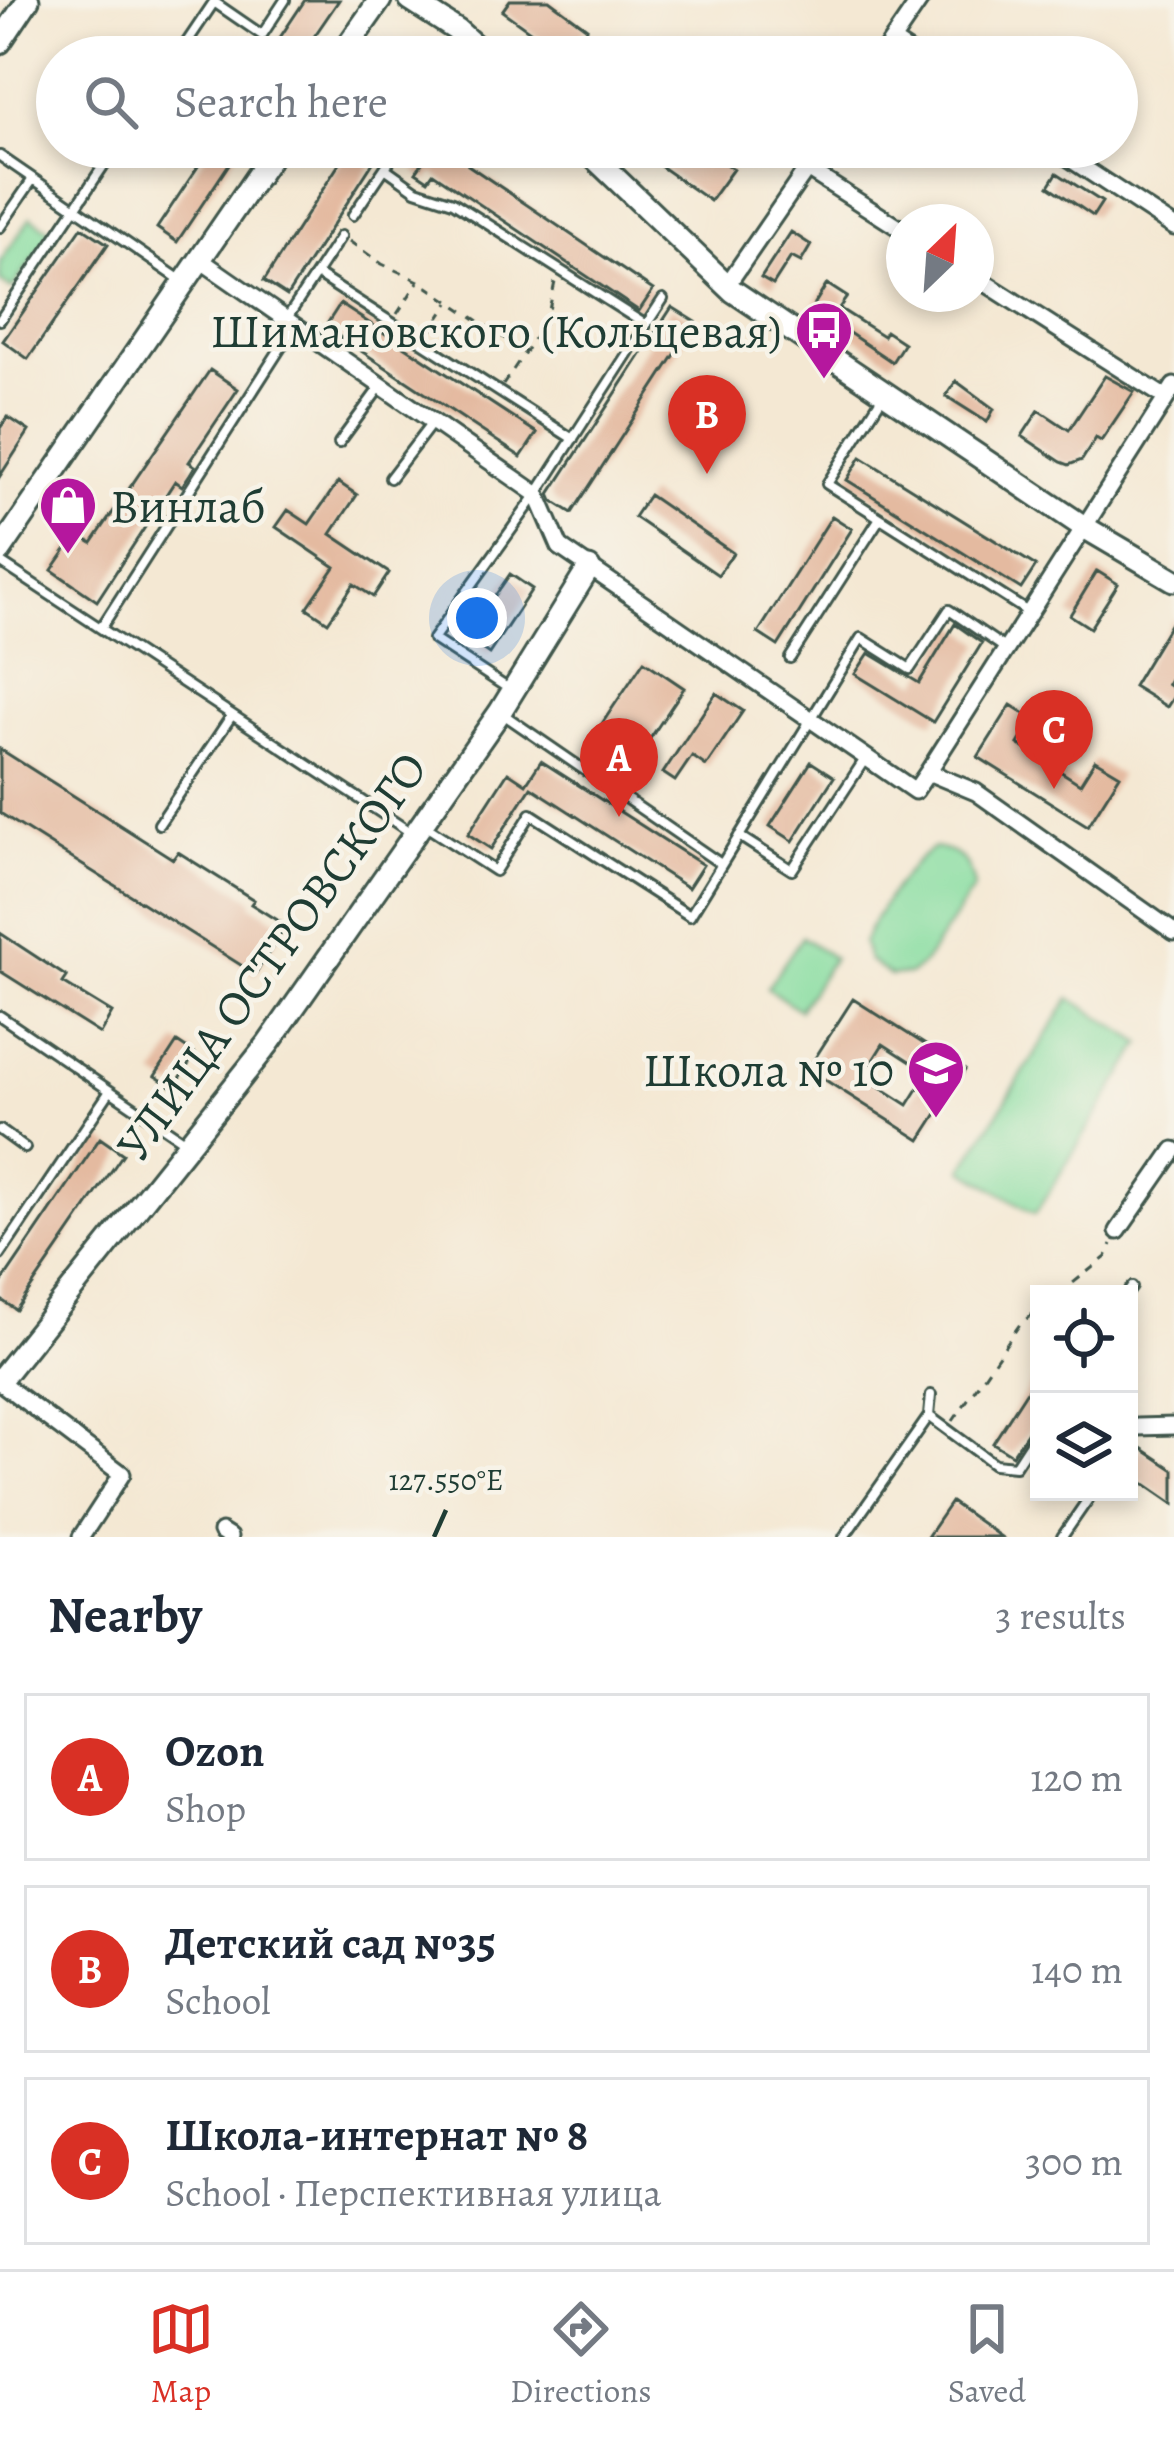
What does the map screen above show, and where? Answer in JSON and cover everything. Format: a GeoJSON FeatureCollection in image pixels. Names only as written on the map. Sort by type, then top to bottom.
{"type":"FeatureCollection","features":[{"type":"Feature","properties":{"kind":"street"},"geometry":{"type":"LineString","coordinates":[[0,42],[28,0]]}},
{"type":"Feature","properties":{"kind":"street"},"geometry":{"type":"LineString","coordinates":[[355,36],[380,0]]}},
{"type":"Feature","properties":{"kind":"street"},"geometry":{"type":"LineString","coordinates":[[410,0],[454,36]]}},
{"type":"Feature","properties":{"kind":"street"},"geometry":{"type":"LineString","coordinates":[[895,36],[920,0]]}},
{"type":"Feature","properties":{"kind":"street"},"geometry":{"type":"LineString","coordinates":[[0,551],[262,168]]}},
{"type":"Feature","properties":{"kind":"street"},"geometry":{"type":"LineString","coordinates":[[605,168],[727,285],[1084,526],[1174,580]]}},
{"type":"Feature","properties":{"kind":"street"},"geometry":{"type":"LineString","coordinates":[[1084,168],[1174,227]]}},
{"type":"Feature","properties":{"kind":"street"},"geometry":{"type":"LineString","coordinates":[[727,285],[807,169],[886,219]]}},
{"type":"Feature","properties":{"kind":"street"},"geometry":{"type":"LineString","coordinates":[[199,259],[537,494],[560,547],[915,791],[1170,392],[994,288]]}},
{"type":"Feature","properties":{"kind":"street","name":"УЛИЦА ОСТРОВСКОГО"},"geometry":{"type":"LineString","coordinates":[[1,1377],[268,1044],[500,712],[589,568]]}},
{"type":"Feature","properties":{"kind":"street"},"geometry":{"type":"LineString","coordinates":[[928,772],[976,792],[1174,932]]}},
{"type":"Feature","properties":{"kind":"street"},"geometry":{"type":"LineString","coordinates":[[1118,1231],[1174,1150]]}},
{"type":"Feature","properties":{"kind":"street"},"geometry":{"type":"LineString","coordinates":[[1,1377],[122,1474],[81,1537]]}},
{"type":"Feature","properties":{"kind":"street"},"geometry":{"type":"LineString","coordinates":[[1138,1432],[1172,1423]]}},
{"type":"Feature","properties":{"kind":"lane"},"geometry":{"type":"LineString","coordinates":[[191,36],[214,2],[262,35],[285,0]]}},
{"type":"Feature","properties":{"kind":"lane"},"geometry":{"type":"LineString","coordinates":[[0,156],[183,282]]}},
{"type":"Feature","properties":{"kind":"lane"},"geometry":{"type":"LineString","coordinates":[[0,320],[102,168]]}},
{"type":"Feature","properties":{"kind":"lane"},"geometry":{"type":"LineString","coordinates":[[353,215],[385,168],[416,190],[453,202],[646,326]]}},
{"type":"Feature","properties":{"kind":"lane"},"geometry":{"type":"LineString","coordinates":[[0,227],[33,179]]}},
{"type":"Feature","properties":{"kind":"lane"},"geometry":{"type":"LineString","coordinates":[[100,628],[340,236]]}},
{"type":"Feature","properties":{"kind":"lane"},"geometry":{"type":"LineString","coordinates":[[316,274],[573,439]]}},
{"type":"Feature","properties":{"kind":"lane"},"geometry":{"type":"LineString","coordinates":[[513,692],[433,639],[537,494],[663,298]]}},
{"type":"Feature","properties":{"kind":"lane"},"geometry":{"type":"LineString","coordinates":[[339,443],[380,386]]}},
{"type":"Feature","properties":{"kind":"lane"},"geometry":{"type":"LineString","coordinates":[[884,394],[826,484],[1029,613]]}},
{"type":"Feature","properties":{"kind":"lane"},"geometry":{"type":"LineString","coordinates":[[390,478],[433,422]]}},
{"type":"Feature","properties":{"kind":"lane"},"geometry":{"type":"LineString","coordinates":[[790,658],[880,518]]}},
{"type":"Feature","properties":{"kind":"lane"},"geometry":{"type":"LineString","coordinates":[[0,562],[232,715],[495,871],[531,814],[690,916],[860,638],[910,669],[949,610],[1006,649]]}},
{"type":"Feature","properties":{"kind":"lane"},"geometry":{"type":"LineString","coordinates":[[500,712],[721,864]]}},
{"type":"Feature","properties":{"kind":"lane"},"geometry":{"type":"LineString","coordinates":[[159,824],[232,715]]}},
{"type":"Feature","properties":{"kind":"lane"},"geometry":{"type":"LineString","coordinates":[[739,836],[792,870],[866,758]]}},
{"type":"Feature","properties":{"kind":"lane"},"geometry":{"type":"LineString","coordinates":[[0,1016],[188,1144]]}},
{"type":"Feature","properties":{"kind":"lane"},"geometry":{"type":"LineString","coordinates":[[0,1255],[110,1090]]}},
{"type":"Feature","properties":{"kind":"lane"},"geometry":{"type":"LineString","coordinates":[[0,1130],[25,1148]]}},
{"type":"Feature","properties":{"kind":"lane"},"geometry":{"type":"LineString","coordinates":[[844,1537],[929,1415],[931,1395]]}},
{"type":"Feature","properties":{"kind":"lane"},"geometry":{"type":"LineString","coordinates":[[929,1415],[994,1464],[1015,1466],[1030,1443]]}},
{"type":"Feature","properties":{"kind":"lane"},"geometry":{"type":"LineString","coordinates":[[1062,1537],[1087,1501]]}},
{"type":"Feature","properties":{"kind":"path"},"geometry":{"type":"LineString","coordinates":[[340,236],[419,281],[525,352]]}},
{"type":"Feature","properties":{"kind":"path"},"geometry":{"type":"LineString","coordinates":[[499,391],[547,319],[558,269]]}},
{"type":"Feature","properties":{"kind":"path"},"geometry":{"type":"LineString","coordinates":[[392,322],[419,281]]}},
{"type":"Feature","properties":{"kind":"path"},"geometry":{"type":"LineString","coordinates":[[423,343],[450,302]]}},
{"type":"Feature","properties":{"kind":"path"},"geometry":{"type":"LineString","coordinates":[[1070,1285],[1106,1257],[1118,1231]]}},
{"type":"Feature","properties":{"kind":"path"},"geometry":{"type":"LineString","coordinates":[[947,1430],[1030,1316]]}},
{"type":"Feature","properties":{"kind":"green space"},"geometry":{"type":"Polygon","coordinates":[[[31,217],[53,232],[12,289],[0,281],[0,262],[31,217]]]}},
{"type":"Feature","properties":{"kind":"green space"},"geometry":{"type":"Polygon","coordinates":[[[935,848],[963,860],[974,888],[923,964],[910,974],[890,976],[868,960],[863,943],[904,876],[935,848]]]}},
{"type":"Feature","properties":{"kind":"green space"},"geometry":{"type":"Polygon","coordinates":[[[802,937],[833,958],[799,1010],[767,988],[802,937]]]}},
{"type":"Feature","properties":{"kind":"green space"},"geometry":{"type":"Polygon","coordinates":[[[1070,998],[1142,1043],[1035,1214],[963,1169],[1070,998]]]}},
{"type":"Feature","properties":{"kind":"building"},"geometry":{"type":"Polygon","coordinates":[[[305,0],[339,0],[314,36],[281,36],[305,0]]]}},
{"type":"Feature","properties":{"kind":"building"},"geometry":{"type":"Polygon","coordinates":[[[510,0],[549,0],[587,28],[581,36],[537,36],[502,11],[510,0]]]}},
{"type":"Feature","properties":{"kind":"building"},"geometry":{"type":"Polygon","coordinates":[[[197,168],[226,168],[177,242],[157,228],[197,168]]]}},
{"type":"Feature","properties":{"kind":"building"},"geometry":{"type":"Polygon","coordinates":[[[337,168],[369,168],[287,296],[264,281],[337,168]]]}},
{"type":"Feature","properties":{"kind":"building"},"geometry":{"type":"Polygon","coordinates":[[[419,168],[472,168],[653,290],[639,311],[433,173],[428,180],[416,172],[419,168]]]}},
{"type":"Feature","properties":{"kind":"building"},"geometry":{"type":"Polygon","coordinates":[[[663,168],[733,169],[710,201],[663,168]]]}},
{"type":"Feature","properties":{"kind":"building"},"geometry":{"type":"Polygon","coordinates":[[[1057,173],[1102,202],[1093,216],[1049,186],[1057,173]]]}},
{"type":"Feature","properties":{"kind":"building"},"geometry":{"type":"Polygon","coordinates":[[[82,227],[108,244],[28,359],[3,341],[82,227]]]}},
{"type":"Feature","properties":{"kind":"building"},"geometry":{"type":"Polygon","coordinates":[[[791,232],[811,245],[801,262],[791,257],[773,285],[761,278],[791,232]]]}},
{"type":"Feature","properties":{"kind":"building"},"geometry":{"type":"Polygon","coordinates":[[[827,284],[847,297],[839,308],[883,336],[886,331],[904,343],[892,362],[812,308],[827,284]]]}},
{"type":"Feature","properties":{"kind":"building"},"geometry":{"type":"Polygon","coordinates":[[[340,304],[537,433],[521,457],[325,327],[340,304]]]}},
{"type":"Feature","properties":{"kind":"building"},"geometry":{"type":"Polygon","coordinates":[[[672,307],[696,322],[572,513],[550,494],[672,307]]]}},
{"type":"Feature","properties":{"kind":"building"},"geometry":{"type":"Polygon","coordinates":[[[210,370],[238,389],[189,462],[195,466],[190,474],[182,486],[175,481],[97,601],[52,570],[77,534],[92,543],[210,370]]]}},
{"type":"Feature","properties":{"kind":"building"},"geometry":{"type":"Polygon","coordinates":[[[1105,376],[1134,392],[1082,460],[1069,465],[1061,462],[1022,436],[1039,410],[1069,430],[1105,376]]]}},
{"type":"Feature","properties":{"kind":"building"},"geometry":{"type":"Polygon","coordinates":[[[956,381],[994,409],[987,422],[946,396],[956,381]]]}},
{"type":"Feature","properties":{"kind":"building"},"geometry":{"type":"Polygon","coordinates":[[[8,417],[29,431],[0,476],[0,428],[8,417]]]}},
{"type":"Feature","properties":{"kind":"building"},"geometry":{"type":"Polygon","coordinates":[[[861,457],[1036,566],[1021,589],[847,480],[861,457]]]}},
{"type":"Feature","properties":{"kind":"building"},"geometry":{"type":"Polygon","coordinates":[[[338,482],[357,495],[331,534],[389,573],[373,597],[354,584],[328,622],[307,608],[335,567],[276,527],[288,510],[309,524],[338,482]]]}},
{"type":"Feature","properties":{"kind":"building"},"geometry":{"type":"Polygon","coordinates":[[[649,495],[733,553],[718,575],[634,517],[649,495]]]}},
{"type":"Feature","properties":{"kind":"building"},"geometry":{"type":"Polygon","coordinates":[[[832,516],[852,529],[778,646],[758,633],[832,516]]]}},
{"type":"Feature","properties":{"kind":"building"},"geometry":{"type":"Polygon","coordinates":[[[1097,571],[1118,584],[1090,628],[1070,615],[1097,571]]]}},
{"type":"Feature","properties":{"kind":"building"},"geometry":{"type":"Polygon","coordinates":[[[510,574],[532,589],[489,654],[466,638],[510,574]]]}},
{"type":"Feature","properties":{"kind":"building"},"geometry":{"type":"Polygon","coordinates":[[[1174,618],[1174,672],[1167,684],[1174,696],[1167,707],[1133,686],[1174,618]]]}},
{"type":"Feature","properties":{"kind":"building"},"geometry":{"type":"Polygon","coordinates":[[[955,624],[982,643],[933,722],[855,674],[869,653],[919,683],[955,624]]]}},
{"type":"Feature","properties":{"kind":"building"},"geometry":{"type":"Polygon","coordinates":[[[644,661],[684,688],[637,758],[597,731],[644,661]]]}},
{"type":"Feature","properties":{"kind":"building"},"geometry":{"type":"Polygon","coordinates":[[[716,693],[743,711],[706,766],[692,756],[675,781],[663,773],[716,693]]]}},
{"type":"Feature","properties":{"kind":"building"},"geometry":{"type":"Polygon","coordinates":[[[1011,705],[1033,719],[1018,744],[1080,784],[1095,760],[1120,775],[1088,826],[978,757],[1011,705]]]}},
{"type":"Feature","properties":{"kind":"building"},"geometry":{"type":"Polygon","coordinates":[[[0,749],[173,859],[178,852],[286,926],[255,974],[0,813],[0,749]]]}},
{"type":"Feature","properties":{"kind":"building"},"geometry":{"type":"Polygon","coordinates":[[[541,761],[703,865],[688,888],[531,787],[491,849],[468,834],[508,772],[526,784],[541,761]]]}},
{"type":"Feature","properties":{"kind":"building"},"geometry":{"type":"Polygon","coordinates":[[[811,762],[834,777],[793,841],[770,826],[811,762]]]}},
{"type":"Feature","properties":{"kind":"building"},"geometry":{"type":"Polygon","coordinates":[[[0,933],[67,977],[63,983],[112,1013],[100,1034],[0,971],[0,933]]]}},
{"type":"Feature","properties":{"kind":"building"},"geometry":{"type":"Polygon","coordinates":[[[853,999],[965,1070],[920,1140],[808,1069],[853,999]],[[883,1044],[863,1076],[908,1105],[928,1073],[883,1044]]]}},
{"type":"Feature","properties":{"kind":"building"},"geometry":{"type":"Polygon","coordinates":[[[177,1042],[195,1054],[174,1088],[155,1076],[177,1042]]]}},
{"type":"Feature","properties":{"kind":"building"},"geometry":{"type":"Polygon","coordinates":[[[100,1138],[123,1154],[16,1310],[0,1299],[0,1285],[100,1138]]]}},
{"type":"Feature","properties":{"kind":"building"},"geometry":{"type":"Polygon","coordinates":[[[1030,1386],[1030,1428],[1012,1455],[993,1443],[1030,1386]]]}},
{"type":"Feature","properties":{"kind":"building"},"geometry":{"type":"Polygon","coordinates":[[[1141,1448],[1174,1470],[1174,1504],[1138,1479],[1141,1448]]]}},
{"type":"Feature","properties":{"kind":"building"},"geometry":{"type":"Polygon","coordinates":[[[951,1502],[1001,1537],[927,1537],[951,1502]]]}},
{"type":"Feature","properties":{"kind":"place","name":"Шимановского (Кольцевая)"},"geometry":{"type":"Point","coordinates":[824,381]}},
{"type":"Feature","properties":{"kind":"place","name":"Детский сад №35"},"geometry":{"type":"Point","coordinates":[707,474]}},
{"type":"Feature","properties":{"kind":"place","name":"Винлаб"},"geometry":{"type":"Point","coordinates":[68,556]}},
{"type":"Feature","properties":{"kind":"place","name":"Школа-интернат № 8"},"geometry":{"type":"Point","coordinates":[1054,789]}},
{"type":"Feature","properties":{"kind":"place","name":"Ozon"},"geometry":{"type":"Point","coordinates":[619,817]}},
{"type":"Feature","properties":{"kind":"place","name":"Школа № 10"},"geometry":{"type":"Point","coordinates":[936,1120]}}]}
